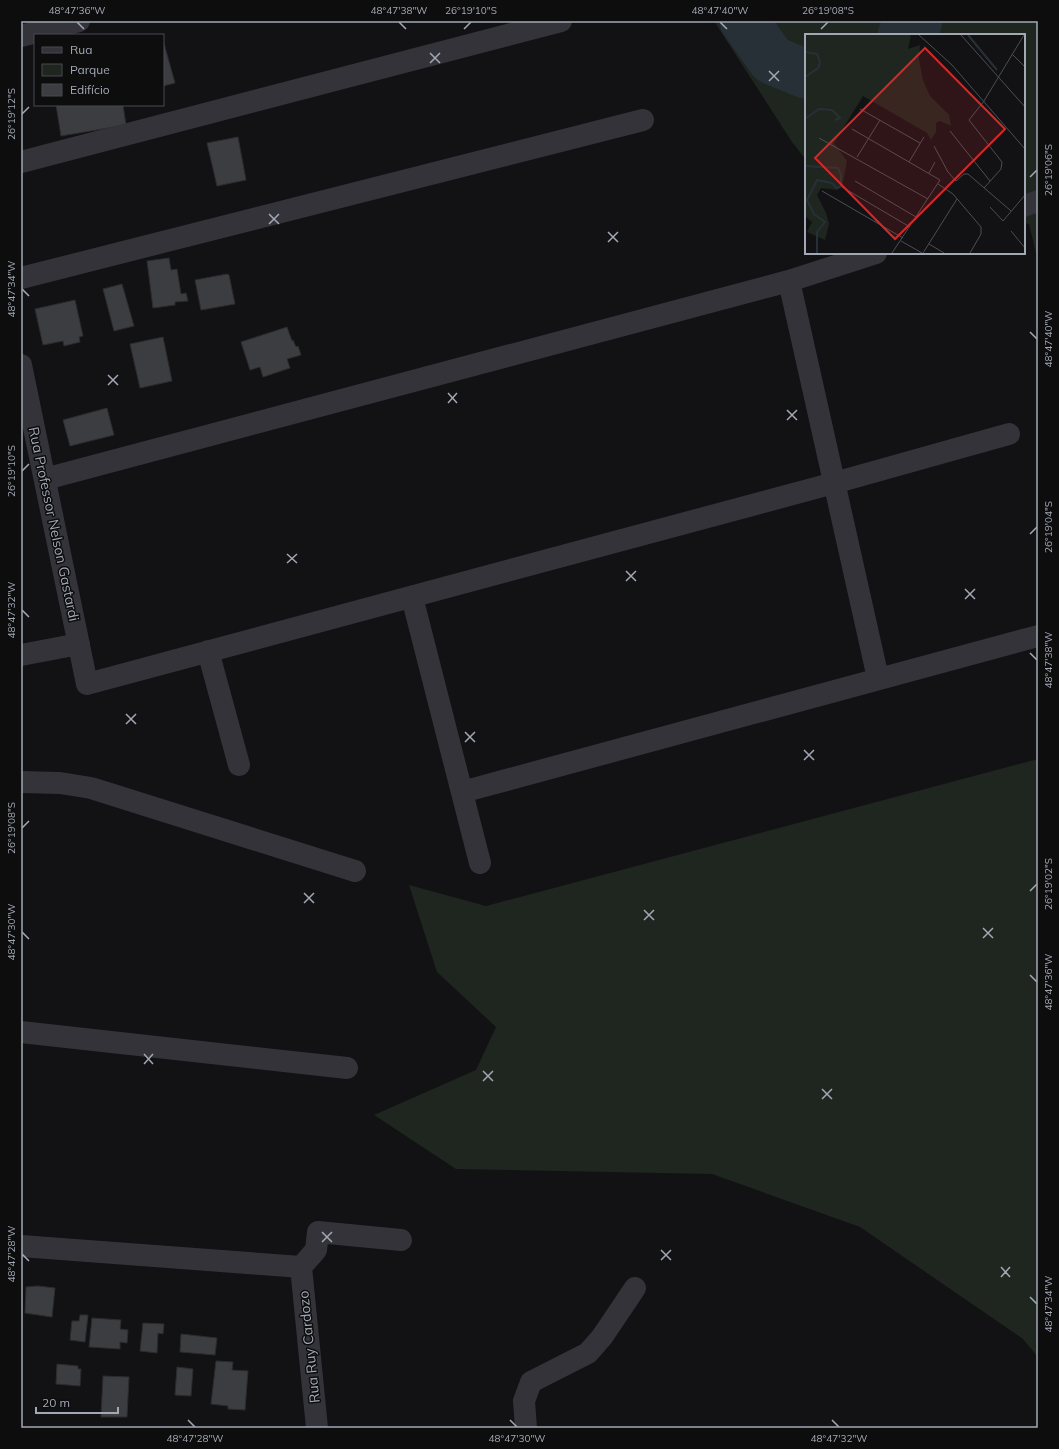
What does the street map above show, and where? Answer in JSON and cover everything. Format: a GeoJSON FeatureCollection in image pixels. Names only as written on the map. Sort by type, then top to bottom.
{"type":"FeatureCollection","features":[{"type":"Feature","properties":{"kind":"street"},"geometry":{"type":"LineString","coordinates":[[21,36],[79,21]]}},
{"type":"Feature","properties":{"kind":"street"},"geometry":{"type":"LineString","coordinates":[[21,162],[561,21]]}},
{"type":"Feature","properties":{"kind":"street"},"geometry":{"type":"LineString","coordinates":[[21,278],[643,120]]}},
{"type":"Feature","properties":{"kind":"street"},"geometry":{"type":"LineString","coordinates":[[1025,206],[1038,201]]}},
{"type":"Feature","properties":{"kind":"street"},"geometry":{"type":"LineString","coordinates":[[45,480],[789,281],[873,254]]}},
{"type":"Feature","properties":{"kind":"street"},"geometry":{"type":"LineString","coordinates":[[789,281],[878,678]]}},
{"type":"Feature","properties":{"kind":"street","name":"Rua Professor Nelson Gastardi"},"geometry":{"type":"LineString","coordinates":[[21,365],[87,684],[208,651]]}},
{"type":"Feature","properties":{"kind":"street"},"geometry":{"type":"LineString","coordinates":[[239,765],[208,651],[834,483],[1008,434]]}},
{"type":"Feature","properties":{"kind":"street"},"geometry":{"type":"LineString","coordinates":[[412,597],[480,863]]}},
{"type":"Feature","properties":{"kind":"street"},"geometry":{"type":"LineString","coordinates":[[462,792],[878,678],[1038,636]]}},
{"type":"Feature","properties":{"kind":"street"},"geometry":{"type":"LineString","coordinates":[[21,655],[79,644]]}},
{"type":"Feature","properties":{"kind":"street"},"geometry":{"type":"LineString","coordinates":[[21,782],[60,783],[91,788],[355,871]]}},
{"type":"Feature","properties":{"kind":"street"},"geometry":{"type":"LineString","coordinates":[[21,1032],[346,1068]]}},
{"type":"Feature","properties":{"kind":"street"},"geometry":{"type":"LineString","coordinates":[[21,1246],[301,1267],[316,1250],[318,1232],[401,1240]]}},
{"type":"Feature","properties":{"kind":"street","name":"Rua Ruy Cardozo"},"geometry":{"type":"LineString","coordinates":[[301,1267],[317,1428]]}},
{"type":"Feature","properties":{"kind":"street"},"geometry":{"type":"LineString","coordinates":[[526,1428],[524,1401],[531,1382],[588,1353],[602,1337],[635,1288]]}},
{"type":"Feature","properties":{"kind":"green space"},"geometry":{"type":"Polygon","coordinates":[[[714,21],[1038,21],[1038,261],[1029,224],[1025,223],[1025,34],[805,34],[805,159],[792,142],[714,21]]]}},
{"type":"Feature","properties":{"kind":"green space"},"geometry":{"type":"Polygon","coordinates":[[[1038,759],[1038,1357],[1023,1339],[860,1227],[712,1174],[456,1169],[374,1115],[476,1070],[496,1027],[437,972],[409,885],[486,906],[1038,759]]]}},
{"type":"Feature","properties":{"kind":"building"},"geometry":{"type":"Polygon","coordinates":[[[164,44],[175,83],[164,86],[164,44]]]}},
{"type":"Feature","properties":{"kind":"building"},"geometry":{"type":"Polygon","coordinates":[[[56,106],[123,106],[126,125],[61,136],[56,106]]]}},
{"type":"Feature","properties":{"kind":"building"},"geometry":{"type":"Polygon","coordinates":[[[238,137],[246,180],[217,186],[207,143],[238,137]]]}},
{"type":"Feature","properties":{"kind":"building"},"geometry":{"type":"Polygon","coordinates":[[[169,258],[171,270],[177,269],[181,294],[186,293],[188,301],[175,302],[175,305],[153,308],[147,261],[169,258]]]}},
{"type":"Feature","properties":{"kind":"building"},"geometry":{"type":"Polygon","coordinates":[[[227,274],[229,275],[235,304],[201,310],[195,280],[227,274]]]}},
{"type":"Feature","properties":{"kind":"building"},"geometry":{"type":"Polygon","coordinates":[[[122,284],[134,326],[114,331],[103,289],[122,284]]]}},
{"type":"Feature","properties":{"kind":"building"},"geometry":{"type":"Polygon","coordinates":[[[75,300],[83,336],[79,337],[80,342],[64,346],[63,341],[43,345],[35,309],[75,300]]]}},
{"type":"Feature","properties":{"kind":"building"},"geometry":{"type":"Polygon","coordinates":[[[287,327],[292,341],[293,340],[296,347],[298,346],[301,355],[287,359],[290,368],[263,377],[260,367],[250,370],[241,342],[287,327]]]}},
{"type":"Feature","properties":{"kind":"building"},"geometry":{"type":"Polygon","coordinates":[[[163,337],[172,381],[140,388],[130,344],[163,337]]]}},
{"type":"Feature","properties":{"kind":"building"},"geometry":{"type":"Polygon","coordinates":[[[107,408],[114,435],[70,446],[63,420],[107,408]]]}},
{"type":"Feature","properties":{"kind":"building"},"geometry":{"type":"Polygon","coordinates":[[[38,1286],[55,1288],[52,1317],[25,1313],[26,1287],[38,1286]]]}},
{"type":"Feature","properties":{"kind":"building"},"geometry":{"type":"Polygon","coordinates":[[[80,1315],[88,1315],[85,1342],[70,1340],[72,1321],[79,1321],[80,1315]]]}},
{"type":"Feature","properties":{"kind":"building"},"geometry":{"type":"Polygon","coordinates":[[[92,1318],[121,1320],[120,1329],[128,1330],[127,1343],[120,1342],[120,1349],[89,1347],[92,1318]]]}},
{"type":"Feature","properties":{"kind":"building"},"geometry":{"type":"Polygon","coordinates":[[[143,1323],[164,1324],[163,1334],[158,1333],[157,1353],[140,1351],[143,1323]]]}},
{"type":"Feature","properties":{"kind":"building"},"geometry":{"type":"Polygon","coordinates":[[[181,1334],[217,1338],[215,1355],[180,1352],[181,1334]]]}},
{"type":"Feature","properties":{"kind":"building"},"geometry":{"type":"Polygon","coordinates":[[[216,1361],[233,1362],[232,1370],[248,1371],[245,1410],[228,1409],[228,1406],[211,1404],[216,1361]]]}},
{"type":"Feature","properties":{"kind":"building"},"geometry":{"type":"Polygon","coordinates":[[[57,1364],[78,1366],[78,1369],[81,1369],[80,1386],[56,1384],[57,1364]]]}},
{"type":"Feature","properties":{"kind":"building"},"geometry":{"type":"Polygon","coordinates":[[[177,1367],[193,1369],[191,1396],[175,1395],[177,1367]]]}},
{"type":"Feature","properties":{"kind":"building"},"geometry":{"type":"Polygon","coordinates":[[[103,1376],[129,1377],[127,1417],[101,1417],[103,1376]]]}},
{"type":"Feature","properties":{"kind":"waterway"},"geometry":{"type":"LineString","coordinates":[[744,21],[772,60],[805,74]]}},
{"type":"Feature","properties":{"kind":"waterway"},"geometry":{"type":"LineString","coordinates":[[903,34],[918,21]]}}]}
